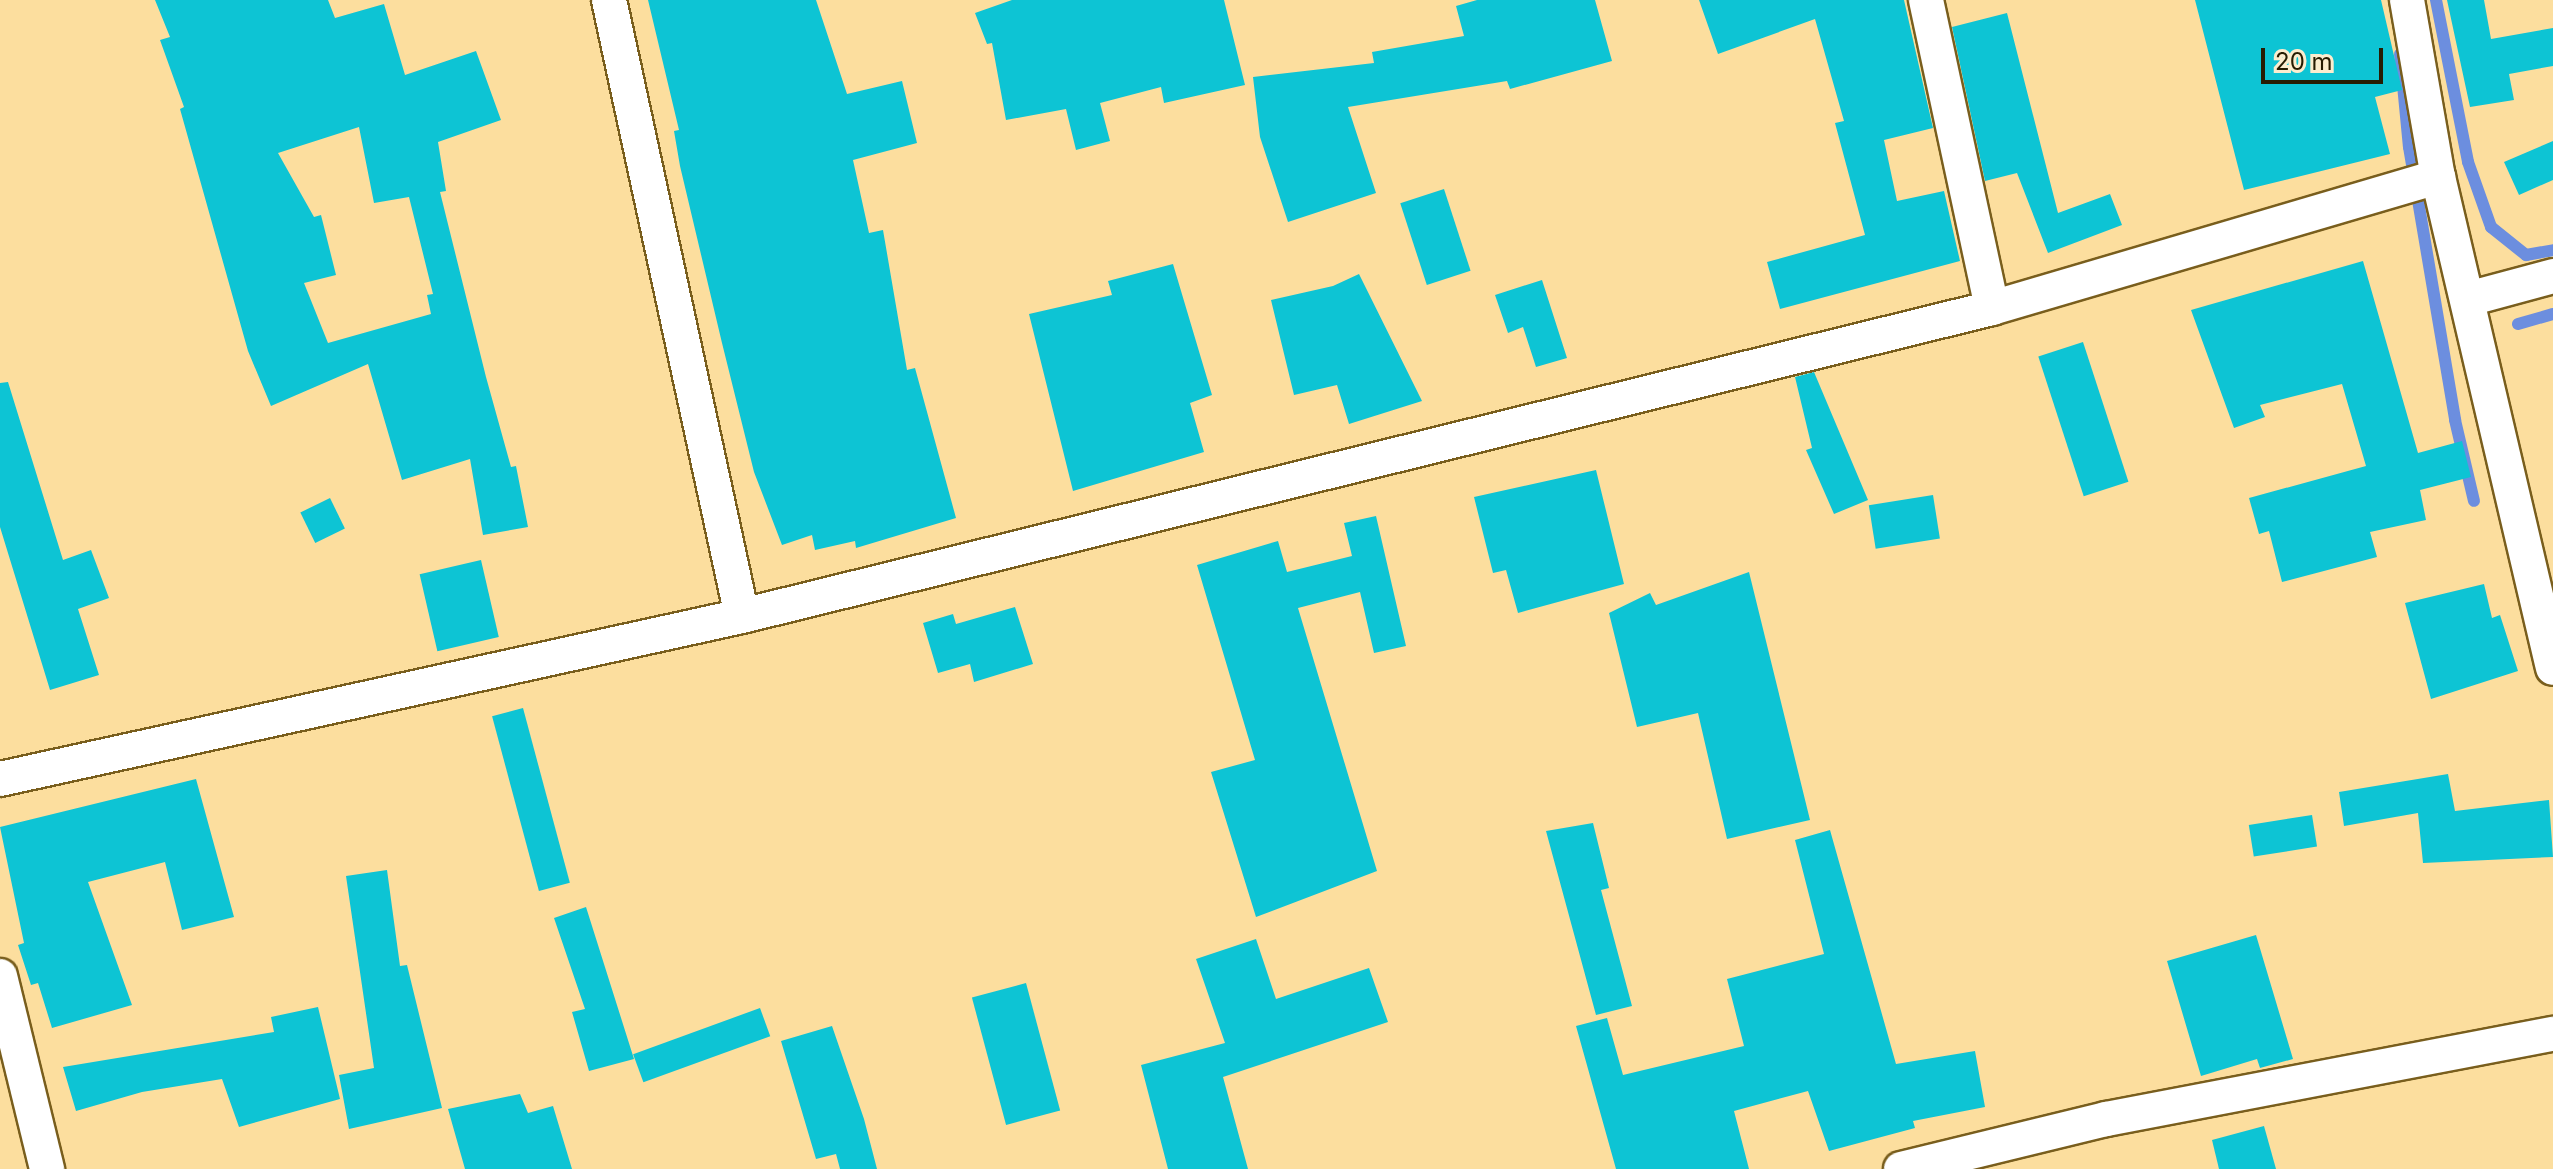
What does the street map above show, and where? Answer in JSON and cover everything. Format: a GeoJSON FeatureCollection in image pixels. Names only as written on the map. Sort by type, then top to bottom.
{"type":"FeatureCollection","features":[{"type":"Feature","properties":{"kind":"street"},"geometry":{"type":"LineString","coordinates":[[609,0],[742,616]]}},
{"type":"Feature","properties":{"kind":"street"},"geometry":{"type":"LineString","coordinates":[[1926,0],[1992,308]]}},
{"type":"Feature","properties":{"kind":"street"},"geometry":{"type":"LineString","coordinates":[[2407,0],[2438,177],[2553,668]]}},
{"type":"Feature","properties":{"kind":"street"},"geometry":{"type":"LineString","coordinates":[[0,779],[742,616],[1992,308],[2438,177]]}},
{"type":"Feature","properties":{"kind":"street"},"geometry":{"type":"LineString","coordinates":[[2468,299],[2553,276]]}},
{"type":"Feature","properties":{"kind":"street"},"geometry":{"type":"LineString","coordinates":[[0,976],[47,1169]]}},
{"type":"Feature","properties":{"kind":"street"},"geometry":{"type":"LineString","coordinates":[[1901,1169],[2106,1119],[2553,1034]]}},
{"type":"Feature","properties":{"kind":"building"},"geometry":{"type":"Polygon","coordinates":[[[155,0],[328,0],[335,18],[384,4],[405,75],[476,51],[501,120],[438,142],[446,191],[440,192],[486,377],[511,467],[516,466],[528,527],[483,535],[470,459],[402,480],[368,364],[271,406],[248,351],[180,109],[184,107],[160,40],[170,37],[155,0]],[[359,127],[278,153],[314,217],[321,215],[336,275],[304,283],[328,343],[431,314],[427,295],[433,294],[409,197],[374,203],[359,127]]]}},
{"type":"Feature","properties":{"kind":"building"},"geometry":{"type":"Polygon","coordinates":[[[648,0],[816,0],[847,94],[902,81],[917,143],[853,160],[869,233],[883,230],[907,370],[915,368],[956,518],[856,548],[855,541],[815,550],[812,535],[782,545],[754,472],[722,343],[680,166],[674,131],[679,130],[648,0]]]}},
{"type":"Feature","properties":{"kind":"building"},"geometry":{"type":"Polygon","coordinates":[[[1012,0],[1224,0],[1245,85],[1164,103],[1161,87],[1100,103],[1110,141],[1076,150],[1066,109],[1006,120],[992,43],[987,44],[975,13],[1012,0]]]}},
{"type":"Feature","properties":{"kind":"building"},"geometry":{"type":"Polygon","coordinates":[[[1477,0],[1595,0],[1612,61],[1510,89],[1507,81],[1348,107],[1376,193],[1288,222],[1260,137],[1253,77],[1374,63],[1372,52],[1464,36],[1456,6],[1477,0]]]}},
{"type":"Feature","properties":{"kind":"building"},"geometry":{"type":"Polygon","coordinates":[[[1699,0],[1904,0],[1933,128],[1884,140],[1897,201],[1944,191],[1960,261],[1780,309],[1767,262],[1865,235],[1835,123],[1844,121],[1815,19],[1718,54],[1699,0]]]}},
{"type":"Feature","properties":{"kind":"building"},"geometry":{"type":"Polygon","coordinates":[[[2195,0],[2381,0],[2402,90],[2375,97],[2390,154],[2244,190],[2195,0]]]}},
{"type":"Feature","properties":{"kind":"building"},"geometry":{"type":"Polygon","coordinates":[[[2447,0],[2484,0],[2491,39],[2553,28],[2553,66],[2509,74],[2514,100],[2470,107],[2447,0]]]}},
{"type":"Feature","properties":{"kind":"building"},"geometry":{"type":"Polygon","coordinates":[[[2007,13],[2058,213],[2110,194],[2122,225],[2048,253],[2017,173],[1985,181],[1952,27],[2007,13]]]}},
{"type":"Feature","properties":{"kind":"building"},"geometry":{"type":"Polygon","coordinates":[[[2553,141],[2553,180],[2519,195],[2504,162],[2553,141]]]}},
{"type":"Feature","properties":{"kind":"building"},"geometry":{"type":"Polygon","coordinates":[[[1444,189],[1471,271],[1427,285],[1400,203],[1444,189]]]}},
{"type":"Feature","properties":{"kind":"building"},"geometry":{"type":"Polygon","coordinates":[[[2363,261],[2418,453],[2462,441],[2471,477],[2420,490],[2426,520],[2370,532],[2377,557],[2282,582],[2269,531],[2259,534],[2249,498],[2366,466],[2342,384],[2260,405],[2265,417],[2234,428],[2191,310],[2363,261]]]}},
{"type":"Feature","properties":{"kind":"building"},"geometry":{"type":"Polygon","coordinates":[[[1173,264],[1212,395],[1190,403],[1204,452],[1073,491],[1029,314],[1112,295],[1108,281],[1173,264]]]}},
{"type":"Feature","properties":{"kind":"building"},"geometry":{"type":"Polygon","coordinates":[[[1359,274],[1422,401],[1349,424],[1337,385],[1294,395],[1271,300],[1333,286],[1359,274]]]}},
{"type":"Feature","properties":{"kind":"building"},"geometry":{"type":"Polygon","coordinates":[[[1542,280],[1567,358],[1536,367],[1523,327],[1508,333],[1495,295],[1542,280]]]}},
{"type":"Feature","properties":{"kind":"building"},"geometry":{"type":"Polygon","coordinates":[[[2083,342],[2128,482],[2084,496],[2038,357],[2083,342]]]}},
{"type":"Feature","properties":{"kind":"building"},"geometry":{"type":"Polygon","coordinates":[[[1814,372],[1868,500],[1834,514],[1806,450],[1812,448],[1795,377],[1814,372]]]}},
{"type":"Feature","properties":{"kind":"building"},"geometry":{"type":"Polygon","coordinates":[[[8,382],[63,560],[91,550],[109,598],[78,609],[99,675],[50,690],[0,527],[0,383],[8,382]]]}},
{"type":"Feature","properties":{"kind":"building"},"geometry":{"type":"Polygon","coordinates":[[[1596,470],[1624,584],[1518,613],[1506,570],[1493,573],[1474,497],[1596,470]]]}},
{"type":"Feature","properties":{"kind":"building"},"geometry":{"type":"Polygon","coordinates":[[[1933,495],[1940,538],[1876,549],[1869,505],[1933,495]]]}},
{"type":"Feature","properties":{"kind":"building"},"geometry":{"type":"Polygon","coordinates":[[[330,498],[345,529],[315,543],[300,512],[330,498]]]}},
{"type":"Feature","properties":{"kind":"building"},"geometry":{"type":"Polygon","coordinates":[[[1376,516],[1406,646],[1374,653],[1360,592],[1298,608],[1377,871],[1256,917],[1211,772],[1255,760],[1197,565],[1278,541],[1287,572],[1352,556],[1344,523],[1376,516]]]}},
{"type":"Feature","properties":{"kind":"building"},"geometry":{"type":"Polygon","coordinates":[[[481,560],[499,637],[437,651],[420,574],[481,560]]]}},
{"type":"Feature","properties":{"kind":"building"},"geometry":{"type":"Polygon","coordinates":[[[1749,572],[1810,820],[1727,839],[1698,713],[1637,727],[1609,613],[1650,593],[1656,605],[1749,572]]]}},
{"type":"Feature","properties":{"kind":"building"},"geometry":{"type":"Polygon","coordinates":[[[2484,584],[2492,618],[2500,615],[2518,671],[2431,699],[2405,603],[2484,584]]]}},
{"type":"Feature","properties":{"kind":"building"},"geometry":{"type":"Polygon","coordinates":[[[1015,607],[1033,664],[974,682],[970,664],[938,673],[923,623],[953,614],[956,624],[1015,607]]]}},
{"type":"Feature","properties":{"kind":"building"},"geometry":{"type":"Polygon","coordinates":[[[523,708],[570,883],[539,891],[492,716],[523,708]]]}},
{"type":"Feature","properties":{"kind":"building"},"geometry":{"type":"Polygon","coordinates":[[[2448,774],[2455,811],[2549,800],[2553,857],[2423,863],[2418,813],[2344,826],[2339,792],[2448,774]]]}},
{"type":"Feature","properties":{"kind":"building"},"geometry":{"type":"Polygon","coordinates":[[[196,779],[234,917],[182,930],[165,862],[88,882],[132,1005],[52,1028],[38,983],[31,985],[18,945],[24,943],[0,827],[196,779]]]}},
{"type":"Feature","properties":{"kind":"building"},"geometry":{"type":"Polygon","coordinates":[[[2312,815],[2317,847],[2254,857],[2249,825],[2312,815]]]}},
{"type":"Feature","properties":{"kind":"building"},"geometry":{"type":"Polygon","coordinates":[[[1593,823],[1609,888],[1601,890],[1632,1006],[1596,1015],[1546,831],[1593,823]]]}},
{"type":"Feature","properties":{"kind":"building"},"geometry":{"type":"Polygon","coordinates":[[[1830,830],[1896,1064],[1975,1051],[1985,1107],[1913,1121],[1915,1128],[1829,1151],[1808,1091],[1734,1111],[1749,1169],[1616,1169],[1576,1026],[1607,1018],[1623,1075],[1744,1046],[1727,979],[1824,954],[1795,840],[1830,830]]]}},
{"type":"Feature","properties":{"kind":"building"},"geometry":{"type":"Polygon","coordinates":[[[387,870],[400,966],[407,965],[442,1108],[349,1129],[339,1075],[374,1068],[346,876],[387,870]]]}},
{"type":"Feature","properties":{"kind":"building"},"geometry":{"type":"Polygon","coordinates":[[[586,907],[634,1059],[589,1071],[572,1012],[585,1009],[554,918],[586,907]]]}},
{"type":"Feature","properties":{"kind":"building"},"geometry":{"type":"Polygon","coordinates":[[[2256,935],[2293,1059],[2260,1068],[2257,1059],[2201,1076],[2167,961],[2256,935]]]}},
{"type":"Feature","properties":{"kind":"building"},"geometry":{"type":"Polygon","coordinates":[[[1256,939],[1276,999],[1369,968],[1388,1022],[1223,1077],[1248,1169],[1168,1169],[1141,1065],[1225,1043],[1196,959],[1256,939]]]}},
{"type":"Feature","properties":{"kind":"building"},"geometry":{"type":"Polygon","coordinates":[[[1026,983],[1060,1111],[1006,1125],[972,997],[1026,983]]]}},
{"type":"Feature","properties":{"kind":"building"},"geometry":{"type":"Polygon","coordinates":[[[318,1007],[340,1099],[239,1127],[222,1079],[142,1092],[76,1111],[63,1067],[274,1032],[271,1017],[318,1007]]]}},
{"type":"Feature","properties":{"kind":"building"},"geometry":{"type":"Polygon","coordinates":[[[760,1008],[770,1036],[643,1082],[633,1054],[760,1008]]]}},
{"type":"Feature","properties":{"kind":"building"},"geometry":{"type":"Polygon","coordinates":[[[832,1026],[864,1119],[877,1169],[840,1169],[836,1154],[816,1159],[781,1041],[832,1026]]]}},
{"type":"Feature","properties":{"kind":"building"},"geometry":{"type":"Polygon","coordinates":[[[520,1094],[528,1113],[553,1106],[572,1169],[465,1169],[448,1109],[520,1094]]]}},
{"type":"Feature","properties":{"kind":"building"},"geometry":{"type":"Polygon","coordinates":[[[2264,1126],[2276,1169],[2219,1169],[2212,1140],[2264,1126]]]}},
{"type":"Feature","properties":{"kind":"waterway"},"geometry":{"type":"LineString","coordinates":[[2436,0],[2468,162],[2491,227],[2526,255],[2553,250]]}},
{"type":"Feature","properties":{"kind":"waterway"},"geometry":{"type":"LineString","coordinates":[[2400,54],[2409,147],[2455,420],[2474,501]]}},
{"type":"Feature","properties":{"kind":"waterway"},"geometry":{"type":"LineString","coordinates":[[2518,324],[2553,314]]}}]}
